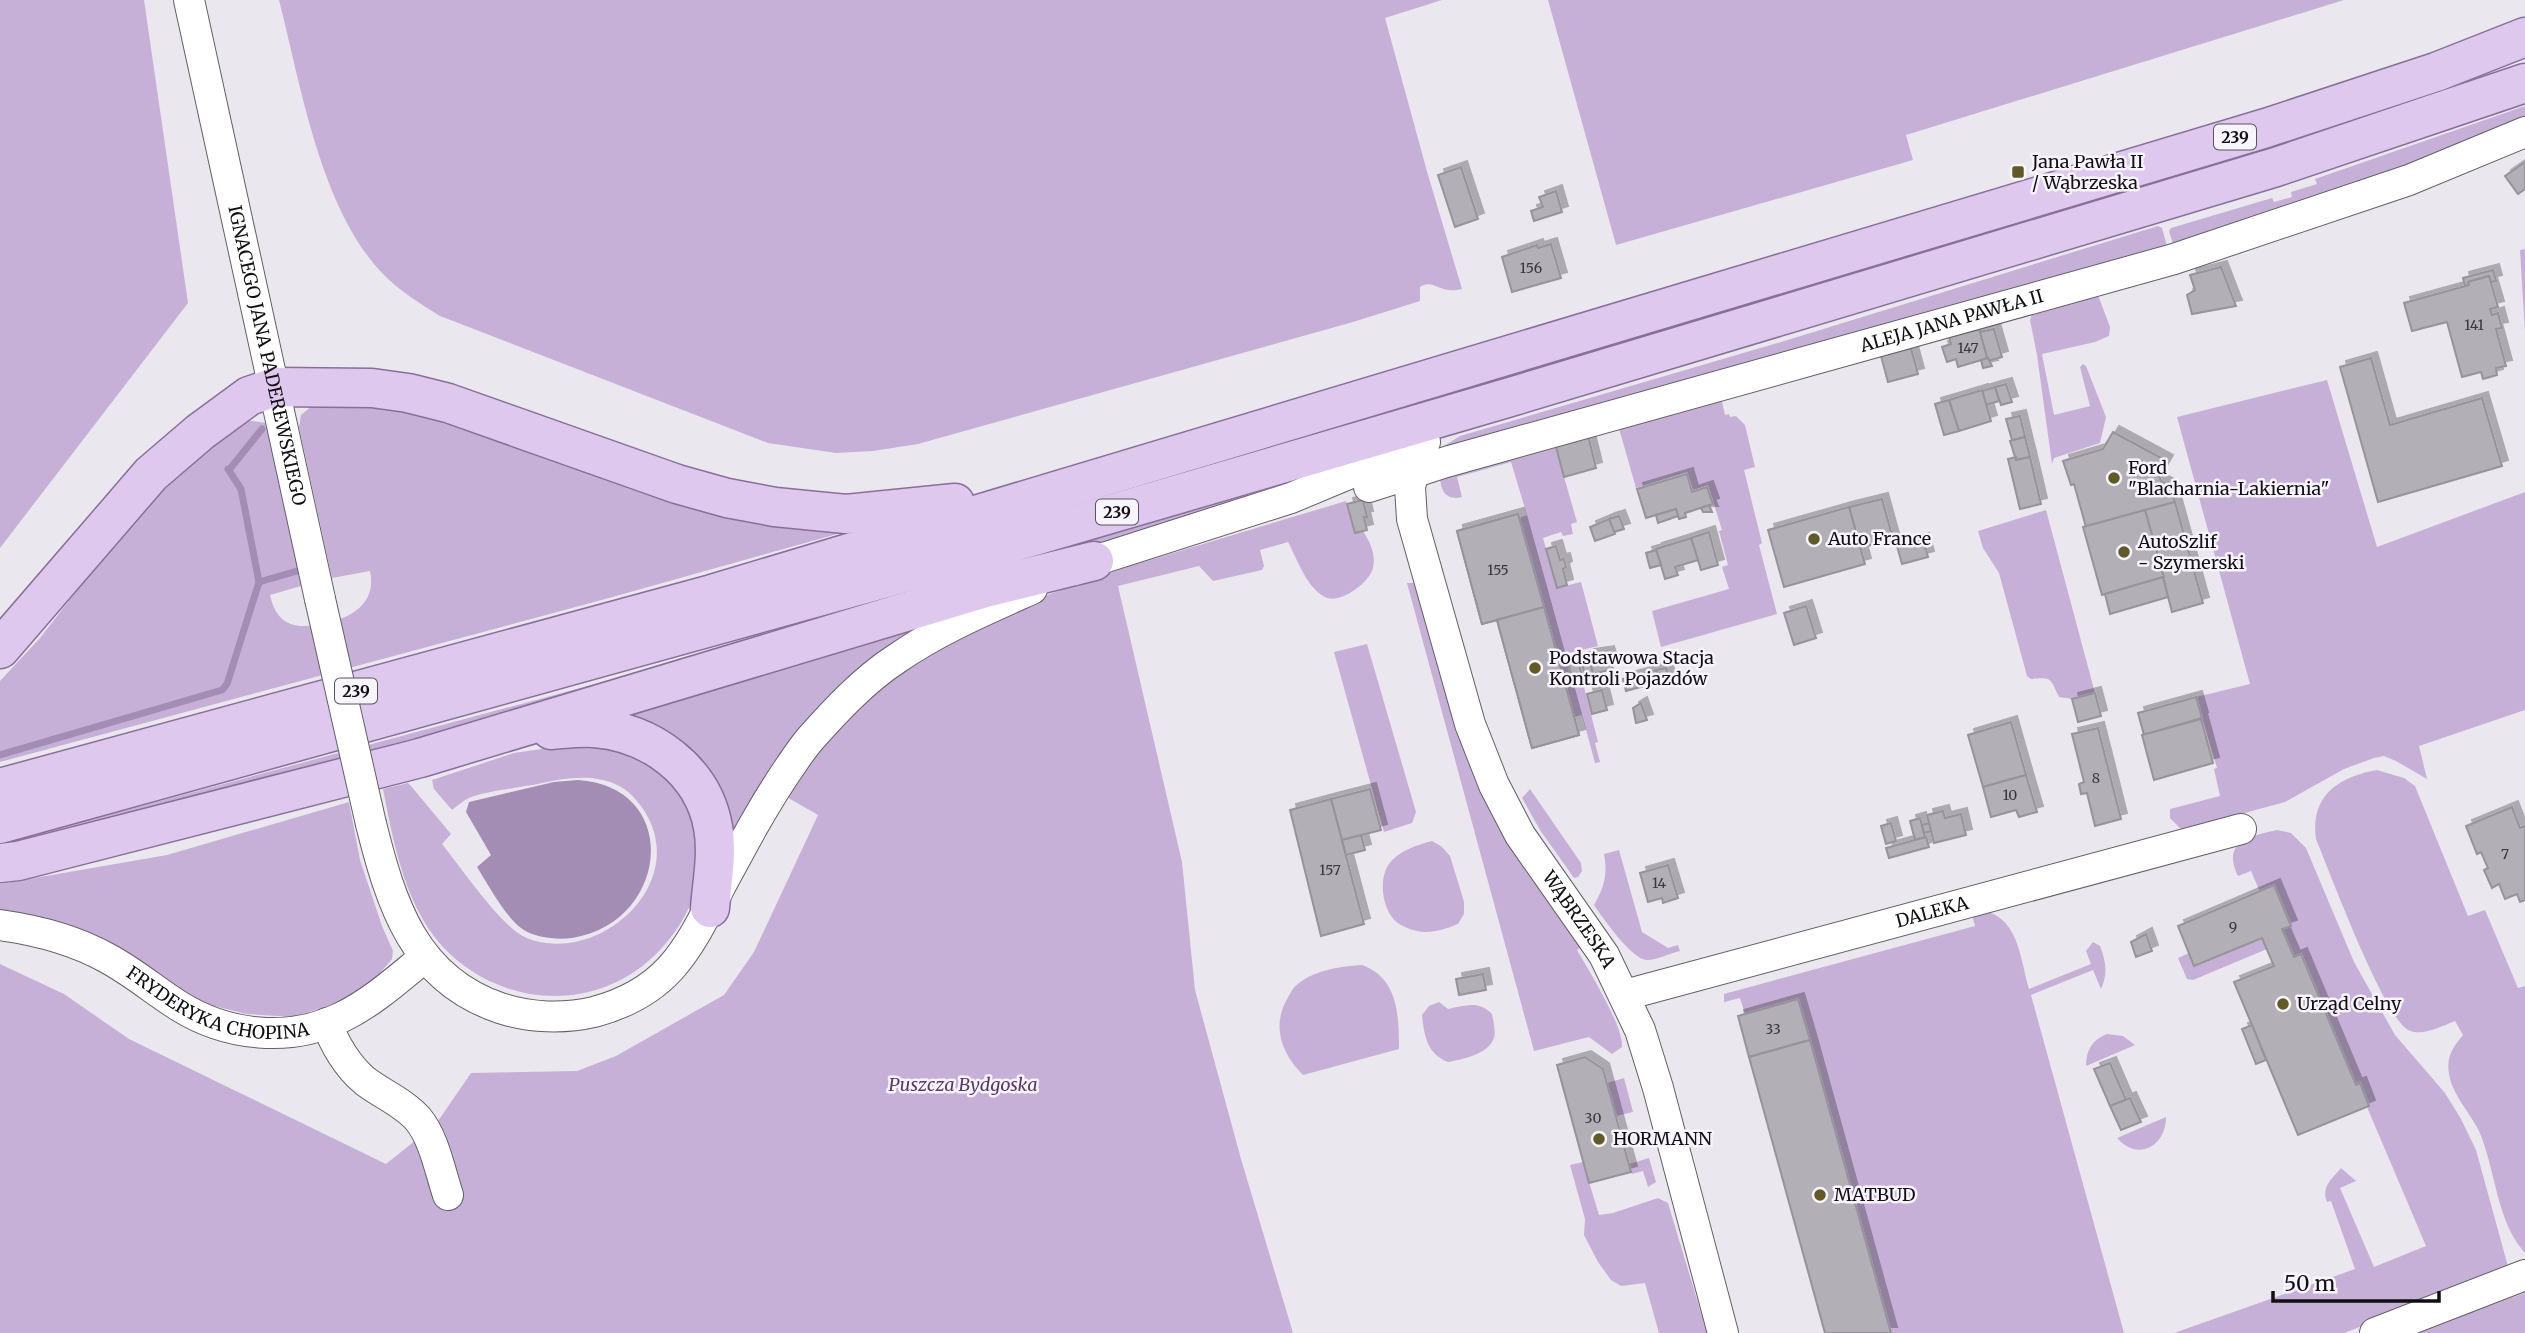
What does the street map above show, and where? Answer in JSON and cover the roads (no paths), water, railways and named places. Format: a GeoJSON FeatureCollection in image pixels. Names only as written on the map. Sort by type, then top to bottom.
{"type":"FeatureCollection","features":[{"type":"Feature","properties":{"kind":"main road","name":"239"},"geometry":{"type":"LineString","coordinates":[[0,788],[712,594],[2266,128],[2436,72],[2525,37]]}},
{"type":"Feature","properties":{"kind":"main road","name":"239"},"geometry":{"type":"LineString","coordinates":[[0,824],[804,602],[1630,362],[2276,167],[2525,83]]}},
{"type":"Feature","properties":{"kind":"main road"},"geometry":{"type":"LineString","coordinates":[[0,649],[151,474],[200,432],[249,396],[275,387],[372,388],[408,393],[448,403],[677,484],[775,508],[846,514],[1061,490]]}},
{"type":"Feature","properties":{"kind":"main road"},"geometry":{"type":"LineString","coordinates":[[1419,458],[1507,398]]}},
{"type":"Feature","properties":{"kind":"main road"},"geometry":{"type":"LineString","coordinates":[[0,863],[31,858],[393,765],[972,592],[1094,561]]}},
{"type":"Feature","properties":{"kind":"main road"},"geometry":{"type":"LineString","coordinates":[[507,733],[591,727],[608,729],[634,736],[668,755],[693,781],[710,812],[714,830],[710,908]]}},
{"type":"Feature","properties":{"kind":"street","name":"IGNACEGO JANA PADEREWSKIEGO"},"geometry":{"type":"LineString","coordinates":[[189,0],[371,824],[394,903],[408,933],[425,957],[461,990],[497,1007],[541,1016],[586,1014],[629,999],[670,970],[690,946],[710,908]]}},
{"type":"Feature","properties":{"kind":"street","name":"ALEJA JANA PAWŁA II"},"geometry":{"type":"LineString","coordinates":[[710,908],[782,778],[808,741],[848,699],[894,660],[943,630],[1094,561],[1291,498],[1356,482],[1419,458],[2174,259],[2409,180],[2525,132]]}},
{"type":"Feature","properties":{"kind":"street","name":"WĄBRZESKA"},"geometry":{"type":"LineString","coordinates":[[1412,519],[1419,458]]}},
{"type":"Feature","properties":{"kind":"street","name":"WĄBRZESKA"},"geometry":{"type":"LineString","coordinates":[[1356,482],[1395,498],[1408,510],[1470,724],[1493,785],[1520,835],[1594,939],[1625,995],[1650,1060],[1724,1333]]}},
{"type":"Feature","properties":{"kind":"street","name":"DALEKA"},"geometry":{"type":"LineString","coordinates":[[1625,995],[2241,829]]}},
{"type":"Feature","properties":{"kind":"street","name":"FRYDERYKA CHOPINA"},"geometry":{"type":"LineString","coordinates":[[0,925],[87,948],[120,965],[193,1014],[224,1027],[250,1032],[278,1033],[327,1023],[361,1007],[425,957]]}},
{"type":"Feature","properties":{"kind":"street"},"geometry":{"type":"LineString","coordinates":[[327,1023],[332,1039],[356,1072],[412,1113],[423,1126],[448,1195]]}},
{"type":"Feature","properties":{"kind":"street"},"geometry":{"type":"LineString","coordinates":[[2375,1333],[2525,1275]]}},
{"type":"Feature","properties":{"kind":"waterway"},"geometry":{"type":"LineString","coordinates":[[229,470],[262,429]]}},
{"type":"Feature","properties":{"kind":"waterway"},"geometry":{"type":"LineString","coordinates":[[0,755],[222,690],[227,684],[259,582],[241,489],[228,469]]}},
{"type":"Feature","properties":{"kind":"waterway"},"geometry":{"type":"LineString","coordinates":[[259,582],[297,571]]}},
{"type":"Feature","properties":{"kind":"place","name":"Jana Pawła II / Wąbrzeska"},"geometry":{"type":"Point","coordinates":[2018,172]}},
{"type":"Feature","properties":{"kind":"place","name":"Ford \"Blacharnia-Lakiernia\""},"geometry":{"type":"Point","coordinates":[2114,478]}},
{"type":"Feature","properties":{"kind":"place","name":"Auto France"},"geometry":{"type":"Point","coordinates":[1814,539]}},
{"type":"Feature","properties":{"kind":"place","name":"AutoSzlif - Szymerski"},"geometry":{"type":"Point","coordinates":[2124,552]}},
{"type":"Feature","properties":{"kind":"place","name":"Podstawowa Stacja Kontroli Pojazdów"},"geometry":{"type":"Point","coordinates":[1535,668]}},
{"type":"Feature","properties":{"kind":"place","name":"Urząd Celny"},"geometry":{"type":"Point","coordinates":[2283,1004]}},
{"type":"Feature","properties":{"kind":"place","name":"HORMANN"},"geometry":{"type":"Point","coordinates":[1599,1139]}},
{"type":"Feature","properties":{"kind":"place","name":"MATBUD"},"geometry":{"type":"Point","coordinates":[1820,1195]}},
{"type":"Feature","properties":{"kind":"park label","name":"Puszcza Bydgoska"},"geometry":{"type":"Point","coordinates":[963,1085]}}]}
